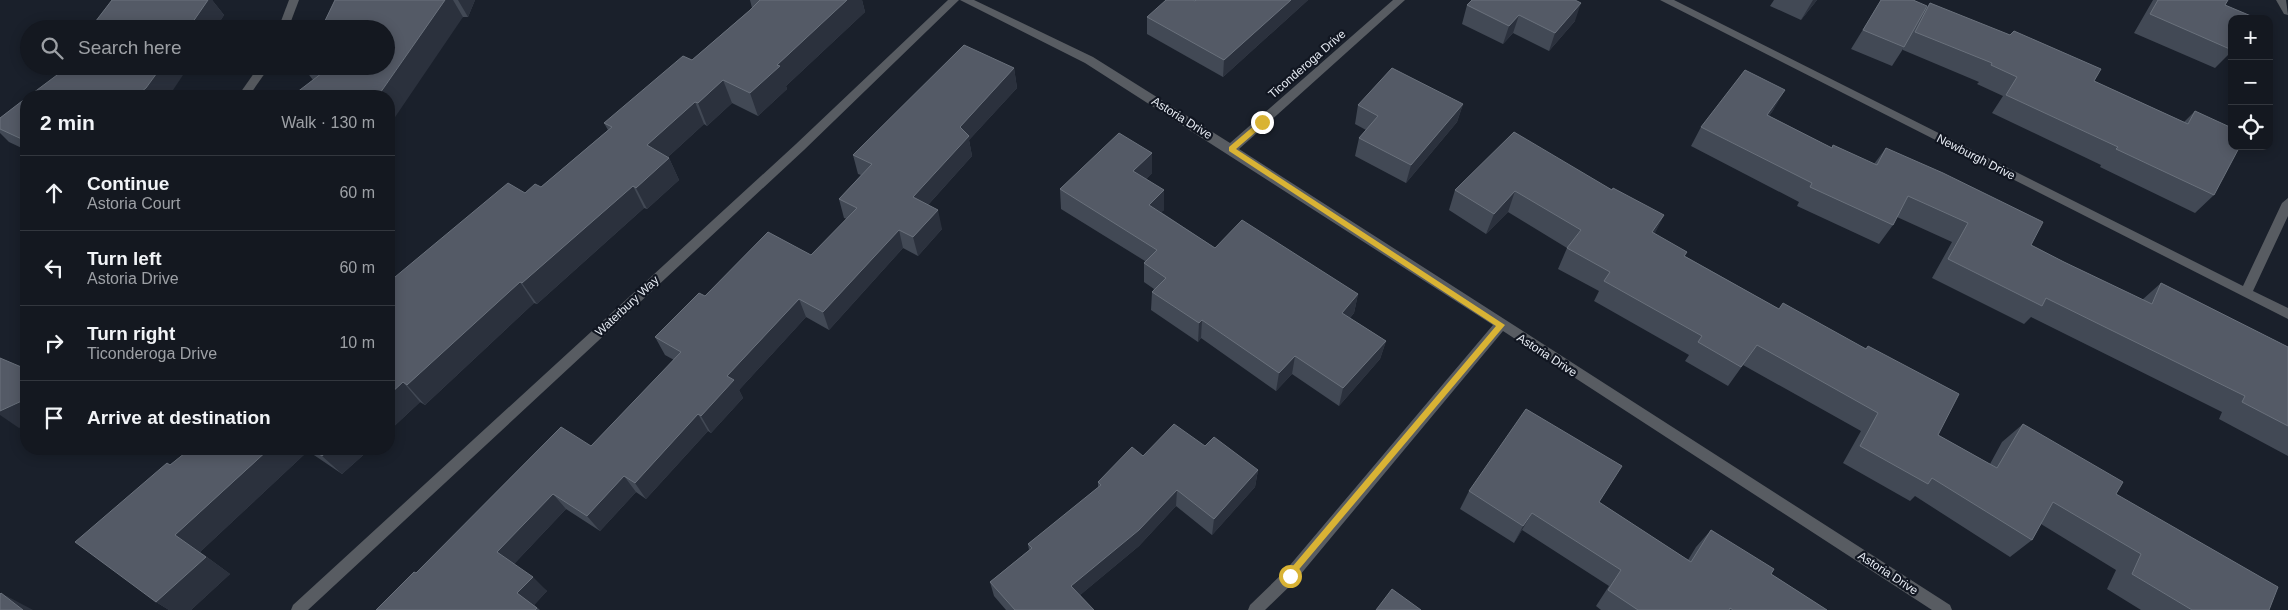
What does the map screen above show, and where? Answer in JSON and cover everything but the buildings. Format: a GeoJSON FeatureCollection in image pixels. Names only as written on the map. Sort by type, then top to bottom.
{"type":"FeatureCollection","features":[{"type":"Feature","properties":{"kind":"street"},"geometry":{"type":"LineString","coordinates":[[286,20],[294,0]]}},
{"type":"Feature","properties":{"kind":"street","name":"Waterbury Way"},"geometry":{"type":"LineString","coordinates":[[298,610],[792,153],[954,0]]}},
{"type":"Feature","properties":{"kind":"street","name":"Astoria Drive"},"geometry":{"type":"LineString","coordinates":[[965,0],[1089,60],[1231,149],[1945,610]]}},
{"type":"Feature","properties":{"kind":"street","name":"Ticonderoga Drive"},"geometry":{"type":"LineString","coordinates":[[1231,149],[1400,0]]}},
{"type":"Feature","properties":{"kind":"street","name":"Newburgh Drive"},"geometry":{"type":"LineString","coordinates":[[1665,0],[2288,314]]}},
{"type":"Feature","properties":{"kind":"street"},"geometry":{"type":"LineString","coordinates":[[2281,0],[2288,11]]}},
{"type":"Feature","properties":{"kind":"street"},"geometry":{"type":"LineString","coordinates":[[247,90],[258,75]]}},
{"type":"Feature","properties":{"kind":"street"},"geometry":{"type":"LineString","coordinates":[[2246,293],[2288,203]]}},
{"type":"Feature","properties":{"kind":"street"},"geometry":{"type":"LineString","coordinates":[[1255,610],[1290,576],[1501,325]]}},
{"type":"Feature","properties":{"kind":"route"},"geometry":{"type":"LineString","coordinates":[[1262,122],[1231,149],[1501,325],[1290,576]]}}]}
